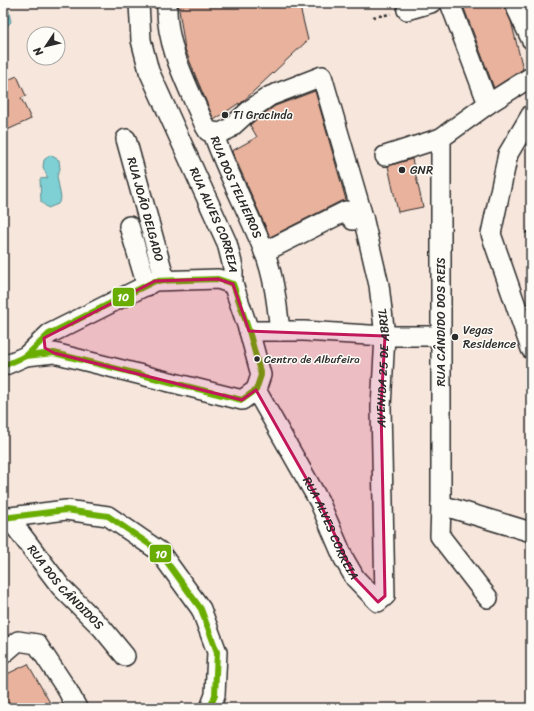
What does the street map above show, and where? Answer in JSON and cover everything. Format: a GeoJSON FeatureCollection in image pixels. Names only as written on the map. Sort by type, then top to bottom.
{"type":"FeatureCollection","features":[{"type":"Feature","properties":{"kind":"street","name":"RUA ALVES CORREIA"},"geometry":{"type":"LineString","coordinates":[[139,3],[141,40],[149,71],[227,243],[232,266],[233,284],[249,331],[261,375],[256,390],[319,501],[344,559],[356,578],[381,599]]}},
{"type":"Feature","properties":{"kind":"street","name":"RUA DOS TELHEIROS"},"geometry":{"type":"LineString","coordinates":[[167,3],[171,40],[177,60],[205,126],[208,131],[213,133],[264,252],[276,297],[280,332]]}},
{"type":"Feature","properties":{"kind":"street"},"geometry":{"type":"LineString","coordinates":[[407,10],[431,3]]}},
{"type":"Feature","properties":{"kind":"street"},"geometry":{"type":"LineString","coordinates":[[450,3],[488,104]]}},
{"type":"Feature","properties":{"kind":"street"},"geometry":{"type":"LineString","coordinates":[[514,3],[531,38]]}},
{"type":"Feature","properties":{"kind":"street","name":"AVENIDA 25 DE ABRIL"},"geometry":{"type":"LineString","coordinates":[[213,133],[220,133],[229,129],[270,96],[322,76],[363,217],[379,285],[385,336],[381,407],[381,599]]}},
{"type":"Feature","properties":{"kind":"street"},"geometry":{"type":"LineString","coordinates":[[385,156],[441,138],[488,104],[531,78]]}},
{"type":"Feature","properties":{"kind":"street"},"geometry":{"type":"LineString","coordinates":[[531,115],[508,154],[491,234],[531,349]]}},
{"type":"Feature","properties":{"kind":"street","name":"RUA CÂNDIDO DOS REIS"},"geometry":{"type":"LineString","coordinates":[[441,138],[440,536],[488,598]]}},
{"type":"Feature","properties":{"kind":"street","name":"RUA JOÃO DELGADO"},"geometry":{"type":"LineString","coordinates":[[126,139],[156,283]]}},
{"type":"Feature","properties":{"kind":"street"},"geometry":{"type":"LineString","coordinates":[[264,252],[346,210],[353,220],[363,217]]}},
{"type":"Feature","properties":{"kind":"street"},"geometry":{"type":"LineString","coordinates":[[129,226],[156,283]]}},
{"type":"Feature","properties":{"kind":"street"},"geometry":{"type":"LineString","coordinates":[[49,346],[49,334],[156,283],[218,279],[233,284]]}},
{"type":"Feature","properties":{"kind":"street"},"geometry":{"type":"LineString","coordinates":[[249,331],[304,331],[385,336],[441,336]]}},
{"type":"Feature","properties":{"kind":"street"},"geometry":{"type":"LineString","coordinates":[[3,366],[49,346],[242,400],[256,390]]}},
{"type":"Feature","properties":{"kind":"street"},"geometry":{"type":"LineString","coordinates":[[441,505],[531,532]]}},
{"type":"Feature","properties":{"kind":"street"},"geometry":{"type":"LineString","coordinates":[[5,518],[66,510],[108,516],[159,551],[201,609],[217,652],[215,695],[210,708]]}},
{"type":"Feature","properties":{"kind":"street","name":"RUA DOS CÂNDIDOS"},"geometry":{"type":"LineString","coordinates":[[5,518],[61,587],[102,628],[125,656]]}},
{"type":"Feature","properties":{"kind":"street"},"geometry":{"type":"LineString","coordinates":[[3,654],[18,641],[37,644],[68,691],[77,708]]}},
{"type":"Feature","properties":{"kind":"path"},"geometry":{"type":"LineString","coordinates":[[531,226],[526,233],[531,240]]}},
{"type":"Feature","properties":{"kind":"highlighted area"},"geometry":{"type":"Polygon","coordinates":[[[218,279],[233,284],[249,331],[385,336],[381,407],[385,596],[378,602],[355,578],[319,501],[256,390],[242,400],[54,353],[45,348],[44,338],[155,281],[218,279]]]}},
{"type":"Feature","properties":{"kind":"water"},"geometry":{"type":"Polygon","coordinates":[[[3,3],[7,3],[11,22],[3,30],[3,3]]]}},
{"type":"Feature","properties":{"kind":"water"},"geometry":{"type":"Polygon","coordinates":[[[50,155],[59,160],[60,169],[57,176],[61,198],[58,204],[48,208],[41,202],[40,179],[48,178],[43,167],[44,160],[50,155]]]}},
{"type":"Feature","properties":{"kind":"building"},"geometry":{"type":"Polygon","coordinates":[[[178,3],[299,3],[308,40],[239,105],[239,103],[214,120],[185,49],[178,3]]]}},
{"type":"Feature","properties":{"kind":"building"},"geometry":{"type":"Polygon","coordinates":[[[462,3],[503,3],[511,21],[523,69],[494,88],[462,3]]]}},
{"type":"Feature","properties":{"kind":"building"},"geometry":{"type":"Polygon","coordinates":[[[17,76],[26,96],[21,98],[31,119],[3,132],[3,82],[17,76]]]}},
{"type":"Feature","properties":{"kind":"building"},"geometry":{"type":"Polygon","coordinates":[[[315,91],[346,200],[341,201],[270,237],[232,151],[257,137],[250,125],[258,118],[275,106],[315,91]]]}},
{"type":"Feature","properties":{"kind":"building"},"geometry":{"type":"Polygon","coordinates":[[[412,159],[423,207],[398,212],[388,166],[412,159]]]}},
{"type":"Feature","properties":{"kind":"building"},"geometry":{"type":"Polygon","coordinates":[[[28,664],[53,708],[3,708],[3,676],[28,664]]]}},
{"type":"Feature","properties":{"kind":"transit line","name":"10"},"geometry":{"type":"LineString","coordinates":[[26,356],[49,334],[155,281],[218,279],[233,284]]}},
{"type":"Feature","properties":{"kind":"transit line","name":"10"},"geometry":{"type":"LineString","coordinates":[[233,284],[249,331],[261,375],[256,390]]}},
{"type":"Feature","properties":{"kind":"transit line","name":"10"},"geometry":{"type":"LineString","coordinates":[[3,366],[26,356],[54,353],[242,400],[256,390]]}},
{"type":"Feature","properties":{"kind":"transit line","name":"10"},"geometry":{"type":"LineString","coordinates":[[3,518],[66,510],[108,516],[159,551],[201,609],[217,652],[215,695],[210,708]]}},
{"type":"Feature","properties":{"kind":"place","name":"Ti Gracinda"},"geometry":{"type":"Point","coordinates":[225,115]}},
{"type":"Feature","properties":{"kind":"place","name":"GNR"},"geometry":{"type":"Point","coordinates":[402,170]}},
{"type":"Feature","properties":{"kind":"place","name":"Vegas Residence"},"geometry":{"type":"Point","coordinates":[455,337]}},
{"type":"Feature","properties":{"kind":"place","name":"Centro de Albufeira"},"geometry":{"type":"Point","coordinates":[257,359]}}]}
